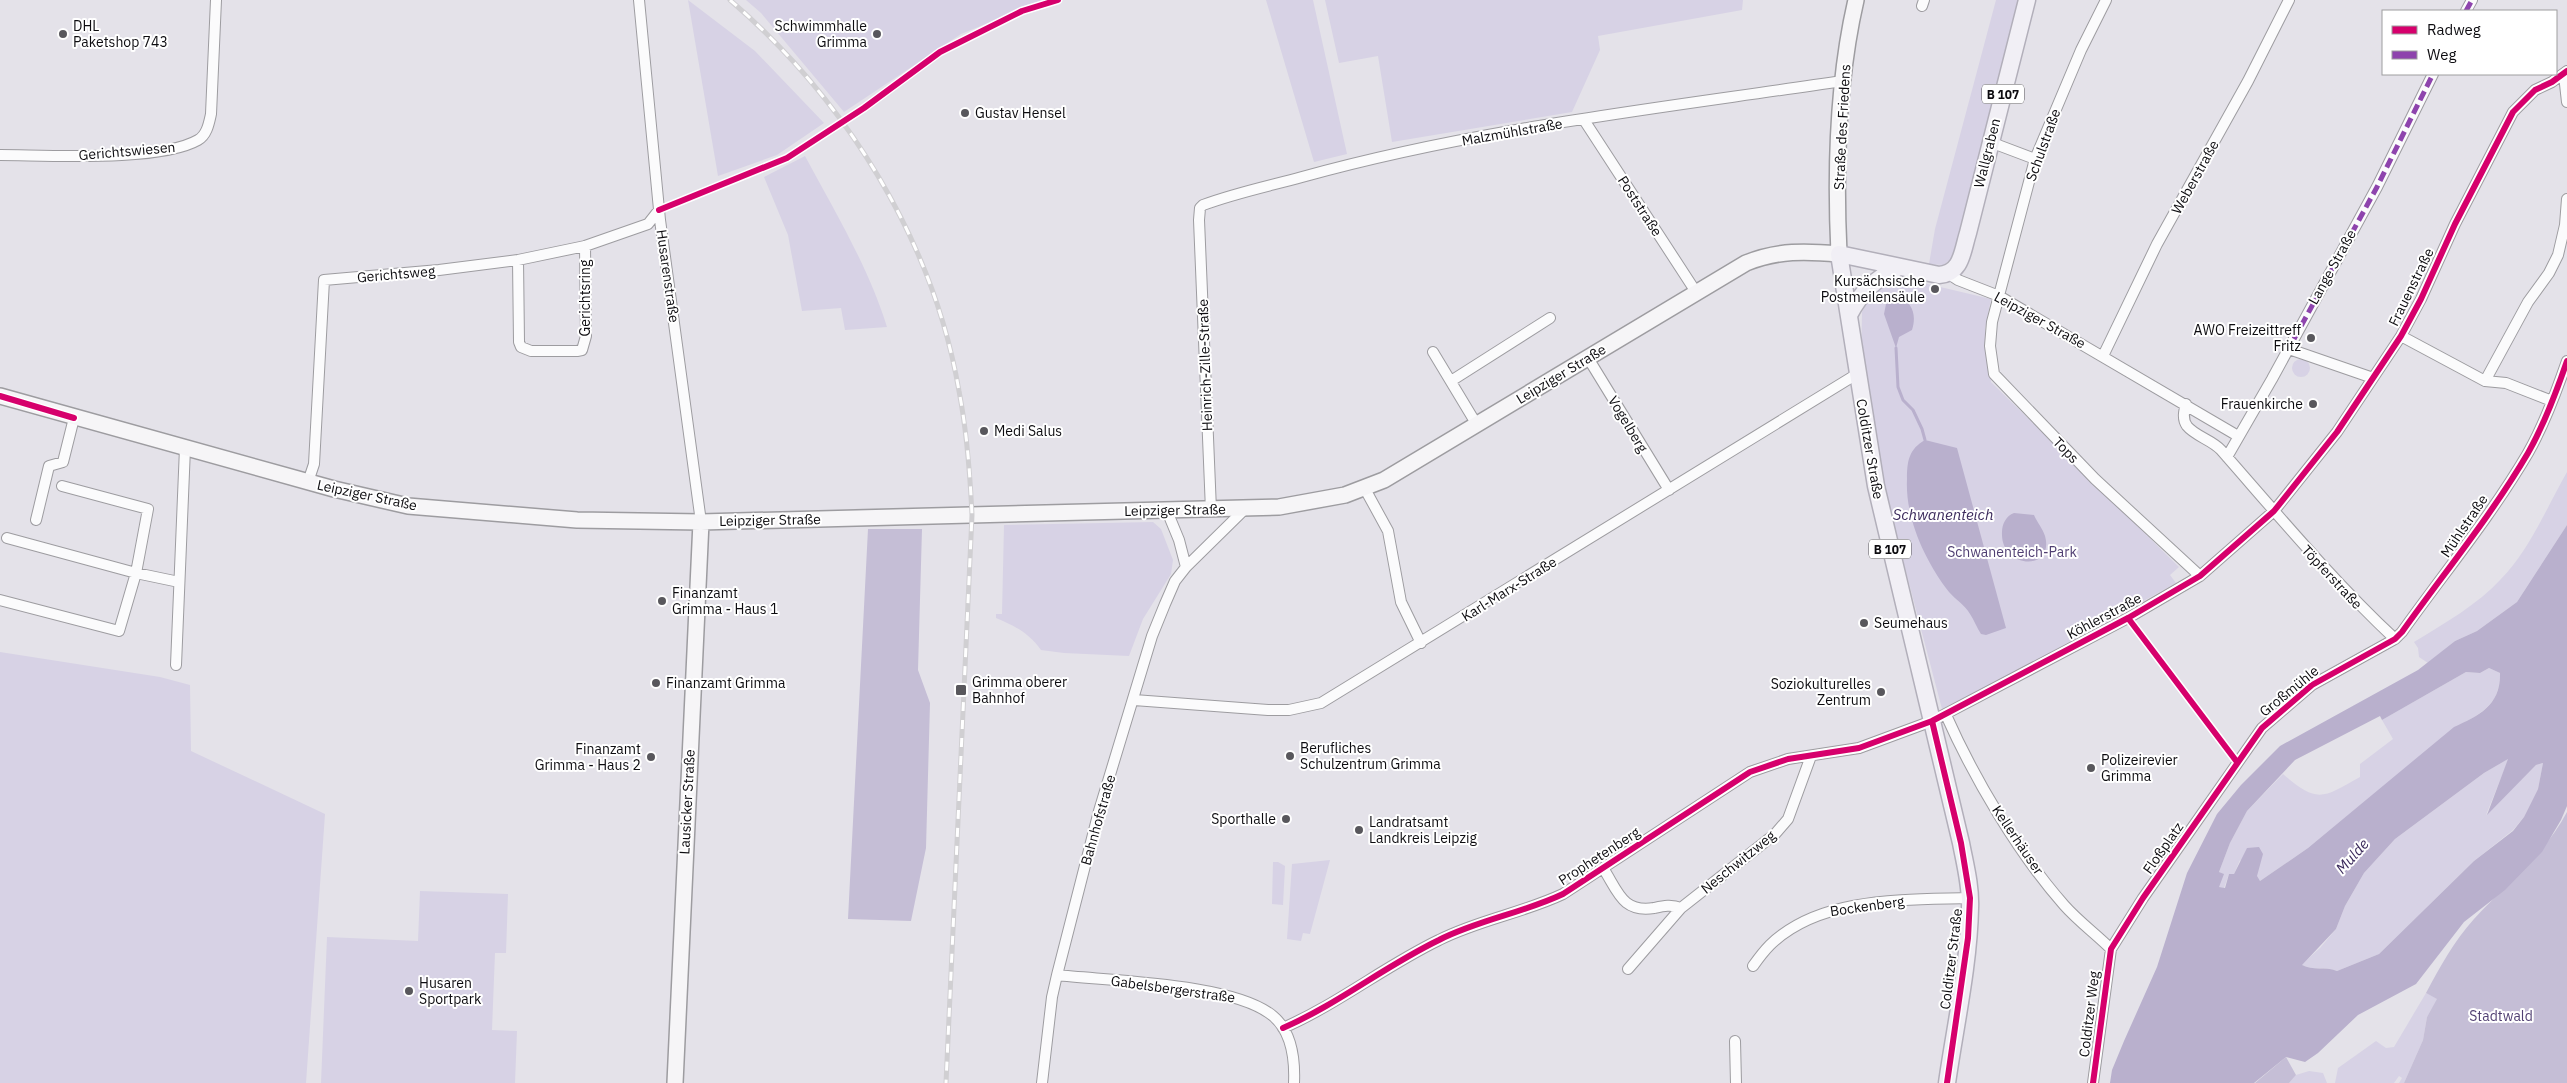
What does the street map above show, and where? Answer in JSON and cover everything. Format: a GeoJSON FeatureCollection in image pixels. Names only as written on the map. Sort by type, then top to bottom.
{"type":"FeatureCollection","features":[{"type":"Feature","properties":{"kind":"main road","name":"Straße des Friedens"},"geometry":{"type":"LineString","coordinates":[[1839,254],[1842,80],[1856,0]]}},
{"type":"Feature","properties":{"kind":"main road","name":"Wallgraben"},"geometry":{"type":"LineString","coordinates":[[1949,274],[1958,265],[2027,0]]}},
{"type":"Feature","properties":{"kind":"main road","name":"Leipziger Straße"},"geometry":{"type":"LineString","coordinates":[[0,396],[308,482],[431,509],[577,520],[701,522],[1279,507],[1316,502],[1364,489],[1477,425],[1696,292],[1746,263],[1764,256],[1787,251],[1839,254],[1939,275],[1949,274]]}},
{"type":"Feature","properties":{"kind":"main road","name":"Colditzer Straße"},"geometry":{"type":"LineString","coordinates":[[1839,254],[1876,486],[1939,718],[1970,898],[1968,938],[1948,1083]]}},
{"type":"Feature","properties":{"kind":"main road"},"geometry":{"type":"LineString","coordinates":[[1849,315],[1858,299],[1872,284],[1899,267]]}},
{"type":"Feature","properties":{"kind":"main road","name":"Lausicker Straße"},"geometry":{"type":"LineString","coordinates":[[675,1083],[701,522]]}},
{"type":"Feature","properties":{"kind":"street","name":"Gerichtswiesen"},"geometry":{"type":"LineString","coordinates":[[0,155],[86,155],[143,152],[180,147],[200,140],[207,130],[211,114],[216,0]]}},
{"type":"Feature","properties":{"kind":"street","name":"Husarenstraße"},"geometry":{"type":"LineString","coordinates":[[638,0],[659,210],[701,522]]}},
{"type":"Feature","properties":{"kind":"street","name":"Schulstraße"},"geometry":{"type":"LineString","coordinates":[[1999,296],[2034,159],[2081,50],[2106,0]]}},
{"type":"Feature","properties":{"kind":"street","name":"Weberstraße"},"geometry":{"type":"LineString","coordinates":[[2103,356],[2157,244],[2248,81],[2289,0]]}},
{"type":"Feature","properties":{"kind":"street"},"geometry":{"type":"LineString","coordinates":[[2565,73],[2567,102]]}},
{"type":"Feature","properties":{"kind":"street","name":"Frauenstraße"},"geometry":{"type":"LineString","coordinates":[[2274,511],[2337,432],[2401,336],[2458,218],[2513,112],[2535,90],[2565,73]]}},
{"type":"Feature","properties":{"kind":"street","name":"Lange Straße"},"geometry":{"type":"LineString","coordinates":[[2227,457],[2377,187],[2433,75]]}},
{"type":"Feature","properties":{"kind":"street","name":"Malzmühlstraße"},"geometry":{"type":"LineString","coordinates":[[1198,220],[1200,208],[1212,202],[1355,162],[1409,150],[1584,120],[1842,80]]}},
{"type":"Feature","properties":{"kind":"street","name":"Poststraße"},"geometry":{"type":"LineString","coordinates":[[1584,120],[1696,292]]}},
{"type":"Feature","properties":{"kind":"street"},"geometry":{"type":"LineString","coordinates":[[1990,142],[2034,159]]}},
{"type":"Feature","properties":{"kind":"street"},"geometry":{"type":"LineString","coordinates":[[2485,381],[2536,288],[2549,273],[2558,256],[2565,225],[2567,199]]}},
{"type":"Feature","properties":{"kind":"street","name":"Gerichtsweg"},"geometry":{"type":"LineString","coordinates":[[308,482],[314,464],[324,280],[439,270],[518,260],[585,246],[648,224],[659,210]]}},
{"type":"Feature","properties":{"kind":"street","name":"Heinrich-Zille-Straße"},"geometry":{"type":"LineString","coordinates":[[1198,220],[1211,510]]}},
{"type":"Feature","properties":{"kind":"street","name":"Gerichtsring"},"geometry":{"type":"LineString","coordinates":[[518,260],[519,342],[521,347],[531,351],[582,350],[586,336],[585,246]]}},
{"type":"Feature","properties":{"kind":"street","name":"Leipziger Straße"},"geometry":{"type":"LineString","coordinates":[[1949,274],[1958,280],[1999,296],[2238,436]]}},
{"type":"Feature","properties":{"kind":"street","name":"Tops"},"geometry":{"type":"LineString","coordinates":[[1999,296],[1991,327],[1990,346],[1994,374],[2102,486],[2200,576]]}},
{"type":"Feature","properties":{"kind":"street"},"geometry":{"type":"LineString","coordinates":[[1451,381],[1550,318]]}},
{"type":"Feature","properties":{"kind":"street"},"geometry":{"type":"LineString","coordinates":[[2401,336],[2485,381],[2506,383],[2552,401]]}},
{"type":"Feature","properties":{"kind":"street"},"geometry":{"type":"LineString","coordinates":[[2288,349],[2373,378]]}},
{"type":"Feature","properties":{"kind":"street"},"geometry":{"type":"LineString","coordinates":[[1433,352],[1477,425]]}},
{"type":"Feature","properties":{"kind":"street","name":"Vogelberg"},"geometry":{"type":"LineString","coordinates":[[1588,358],[1668,490]]}},
{"type":"Feature","properties":{"kind":"street","name":"Mühlstraße"},"geometry":{"type":"LineString","coordinates":[[2395,639],[2457,560],[2529,452],[2544,421],[2567,362]]}},
{"type":"Feature","properties":{"kind":"street","name":"Karl-Marx-Straße"},"geometry":{"type":"LineString","coordinates":[[1134,700],[1268,710],[1312,707],[1421,643],[1858,374]]}},
{"type":"Feature","properties":{"kind":"street"},"geometry":{"type":"LineString","coordinates":[[2186,404],[2183,416],[2187,426],[2216,445],[2274,511]]}},
{"type":"Feature","properties":{"kind":"street"},"geometry":{"type":"LineString","coordinates":[[36,520],[49,466],[63,462],[74,418]]}},
{"type":"Feature","properties":{"kind":"street"},"geometry":{"type":"LineString","coordinates":[[176,664],[185,448]]}},
{"type":"Feature","properties":{"kind":"street"},"geometry":{"type":"LineString","coordinates":[[0,600],[118,631],[136,573],[148,509],[62,486]]}},
{"type":"Feature","properties":{"kind":"street"},"geometry":{"type":"LineString","coordinates":[[1364,489],[1388,530],[1401,602],[1421,643]]}},
{"type":"Feature","properties":{"kind":"street","name":"Bahnhofstraße"},"geometry":{"type":"LineString","coordinates":[[1042,1083],[1052,997],[1057,975],[1100,811],[1164,604],[1175,581],[1186,567],[1246,508]]}},
{"type":"Feature","properties":{"kind":"street"},"geometry":{"type":"LineString","coordinates":[[1167,511],[1179,540],[1186,567]]}},
{"type":"Feature","properties":{"kind":"street","name":"Köhlerstraße"},"geometry":{"type":"LineString","coordinates":[[1939,718],[2128,618],[2200,576],[2274,511]]}},
{"type":"Feature","properties":{"kind":"street","name":"Töpferstraße"},"geometry":{"type":"LineString","coordinates":[[2274,511],[2279,519],[2355,602],[2395,639]]}},
{"type":"Feature","properties":{"kind":"street"},"geometry":{"type":"LineString","coordinates":[[7,538],[136,573],[179,582]]}},
{"type":"Feature","properties":{"kind":"street","name":"Großmühle"},"geometry":{"type":"LineString","coordinates":[[2237,762],[2262,728],[2312,685],[2395,639]]}},
{"type":"Feature","properties":{"kind":"street","name":"Prophetenberg"},"geometry":{"type":"LineString","coordinates":[[1283,1028],[1307,1017],[1437,940],[1462,929],[1541,904],[1564,894],[1750,772],[1788,759],[1859,748],[1939,718]]}},
{"type":"Feature","properties":{"kind":"street","name":"Kellerhäuser"},"geometry":{"type":"LineString","coordinates":[[1939,718],[2021,847],[2064,905],[2111,949]]}},
{"type":"Feature","properties":{"kind":"street","name":"Neschwitzweg"},"geometry":{"type":"LineString","coordinates":[[1628,969],[1681,908],[1775,834],[1788,819],[1811,756]]}},
{"type":"Feature","properties":{"kind":"street","name":"Floßplatz"},"geometry":{"type":"LineString","coordinates":[[2111,949],[2237,762]]}},
{"type":"Feature","properties":{"kind":"street"},"geometry":{"type":"LineString","coordinates":[[1603,868],[1627,904],[1634,909],[1666,906],[1681,908]]}},
{"type":"Feature","properties":{"kind":"street","name":"Bockenberg"},"geometry":{"type":"LineString","coordinates":[[1753,966],[1770,945],[1792,928],[1831,909],[1905,900],[1970,898]]}},
{"type":"Feature","properties":{"kind":"street","name":"Colditzer Weg"},"geometry":{"type":"LineString","coordinates":[[2093,1083],[2111,949]]}},
{"type":"Feature","properties":{"kind":"street","name":"Gabelsbergerstraße"},"geometry":{"type":"LineString","coordinates":[[1057,975],[1200,990],[1238,997],[1274,1016],[1283,1028],[1292,1050],[1294,1083]]}},
{"type":"Feature","properties":{"kind":"street"},"geometry":{"type":"LineString","coordinates":[[1735,1041],[1736,1083]]}},
{"type":"Feature","properties":{"kind":"green space"},"geometry":{"type":"Polygon","coordinates":[[[688,0],[755,51],[824,123],[777,155],[718,176],[688,0]]]}},
{"type":"Feature","properties":{"kind":"green space"},"geometry":{"type":"Polygon","coordinates":[[[746,0],[1044,0],[961,34],[844,112],[761,13],[746,0]]]}},
{"type":"Feature","properties":{"kind":"green space"},"geometry":{"type":"Polygon","coordinates":[[[1266,0],[1313,0],[1347,154],[1314,162],[1266,0]]]}},
{"type":"Feature","properties":{"kind":"green space"},"geometry":{"type":"Polygon","coordinates":[[[1325,0],[1743,0],[1742,10],[1598,36],[1600,50],[1572,112],[1392,142],[1378,56],[1339,63],[1325,0]]]}},
{"type":"Feature","properties":{"kind":"green space"},"geometry":{"type":"Polygon","coordinates":[[[1996,0],[2019,0],[1954,257],[1943,265],[1929,264],[1935,229],[1996,0]]]}},
{"type":"Feature","properties":{"kind":"green space"},"geometry":{"type":"Polygon","coordinates":[[[805,156],[861,261],[887,327],[845,330],[841,308],[802,311],[788,235],[764,177],[805,156]]]}},
{"type":"Feature","properties":{"kind":"green space","name":"Schwanenteich-Park"},"geometry":{"type":"Polygon","coordinates":[[[1898,277],[1991,299],[1985,329],[1991,382],[2179,567],[2170,575],[2176,583],[2022,668],[1942,709],[1871,438],[1861,368],[1862,312],[1876,286],[1898,277]]]}},
{"type":"Feature","properties":{"kind":"green space"},"geometry":{"type":"Polygon","coordinates":[[[2301,359],[2307,362],[2310,368],[2307,374],[2301,377],[2295,374],[2292,368],[2295,362],[2301,359]]]}},
{"type":"Feature","properties":{"kind":"green space"},"geometry":{"type":"Polygon","coordinates":[[[2567,472],[2567,525],[2517,602],[2477,631],[2455,641],[2428,663],[2419,657],[2418,648],[2414,642],[2449,621],[2482,597],[2501,579],[2521,555],[2567,472]]]}},
{"type":"Feature","properties":{"kind":"green space"},"geometry":{"type":"Polygon","coordinates":[[[1153,522],[1161,529],[1173,560],[1171,574],[1143,619],[1129,656],[1041,650],[1032,639],[1021,631],[996,618],[996,614],[1002,614],[1004,525],[1153,522]]]}},
{"type":"Feature","properties":{"kind":"green space"},"geometry":{"type":"Polygon","coordinates":[[[868,529],[922,529],[918,670],[930,703],[926,848],[911,921],[848,919],[868,529]]]}},
{"type":"Feature","properties":{"kind":"green space"},"geometry":{"type":"Polygon","coordinates":[[[0,652],[160,677],[190,685],[191,751],[325,814],[306,1083],[0,1083],[0,652]]]}},
{"type":"Feature","properties":{"kind":"green space"},"geometry":{"type":"Polygon","coordinates":[[[2489,668],[2500,673],[2497,693],[2487,708],[2454,728],[2308,848],[2260,881],[2240,860],[2234,874],[2229,874],[2224,888],[2218,887],[2223,874],[2219,872],[2230,843],[2247,811],[2283,774],[2304,790],[2313,794],[2320,795],[2337,790],[2360,777],[2360,764],[2393,739],[2382,720],[2466,672],[2480,673],[2489,668]]]}},
{"type":"Feature","properties":{"kind":"green space"},"geometry":{"type":"Polygon","coordinates":[[[2509,758],[2486,815],[2536,765],[2543,763],[2538,789],[2524,817],[2513,830],[2474,861],[2379,954],[2337,971],[2301,965],[2320,948],[2336,929],[2345,906],[2364,873],[2395,839],[2484,773],[2509,758]]]}},
{"type":"Feature","properties":{"kind":"green space","name":"Stadtwald"},"geometry":{"type":"Polygon","coordinates":[[[2567,812],[2567,1083],[2404,1083],[2423,1040],[2427,1017],[2437,999],[2426,993],[2448,954],[2474,919],[2548,842],[2567,812]]]}},
{"type":"Feature","properties":{"kind":"green space"},"geometry":{"type":"Polygon","coordinates":[[[1330,860],[1310,934],[1303,933],[1301,941],[1287,939],[1292,864],[1330,860]]]}},
{"type":"Feature","properties":{"kind":"green space"},"geometry":{"type":"Polygon","coordinates":[[[1273,862],[1278,862],[1285,866],[1283,905],[1272,904],[1273,862]]]}},
{"type":"Feature","properties":{"kind":"green space","name":"Husaren Sportpark"},"geometry":{"type":"Polygon","coordinates":[[[420,891],[508,894],[506,953],[495,953],[492,1030],[517,1031],[515,1083],[321,1083],[327,937],[418,941],[420,891]]]}},
{"type":"Feature","properties":{"kind":"green space"},"geometry":{"type":"Polygon","coordinates":[[[2426,993],[2438,999],[2427,1017],[2423,1040],[2404,1083],[2399,1083],[2402,1078],[2399,1076],[2394,1083],[2335,1083],[2338,1068],[2376,1041],[2386,1048],[2394,1047],[2426,993]]]}},
{"type":"Feature","properties":{"kind":"green space"},"geometry":{"type":"Polygon","coordinates":[[[2286,1057],[2296,1075],[2289,1083],[2255,1083],[2286,1057]]]}},
{"type":"Feature","properties":{"kind":"green space"},"geometry":{"type":"Polygon","coordinates":[[[2309,1071],[2323,1073],[2327,1083],[2289,1083],[2296,1075],[2309,1071]]]}},
{"type":"Feature","properties":{"kind":"water"},"geometry":{"type":"Polygon","coordinates":[[[1898,295],[1910,305],[1914,319],[1912,330],[1899,337],[1896,348],[1884,314],[1887,299],[1898,295]]]}},
{"type":"Feature","properties":{"kind":"water","name":"Schwanenteich"},"geometry":{"type":"Polygon","coordinates":[[[1925,440],[1957,448],[2006,628],[1986,635],[1981,634],[1968,611],[1940,580],[1918,538],[1909,509],[1907,473],[1908,461],[1912,452],[1915,447],[1925,440]]]}},
{"type":"Feature","properties":{"kind":"water"},"geometry":{"type":"Polygon","coordinates":[[[2014,513],[2034,515],[2044,533],[2046,548],[2042,556],[2035,560],[2017,559],[2009,553],[2004,544],[2003,526],[2007,518],[2014,513]]]}},
{"type":"Feature","properties":{"kind":"water","name":"Mulde"},"geometry":{"type":"Polygon","coordinates":[[[2567,525],[2567,806],[2542,852],[2505,890],[2464,922],[2416,984],[2358,1015],[2318,1053],[2305,1062],[2286,1057],[2254,1083],[2110,1083],[2112,1070],[2157,967],[2187,873],[2217,814],[2241,785],[2280,746],[2418,670],[2455,641],[2477,631],[2517,602],[2567,525]],[[2489,668],[2480,673],[2466,672],[2382,720],[2380,716],[2295,760],[2247,811],[2230,843],[2219,872],[2224,874],[2219,887],[2225,888],[2229,874],[2234,874],[2247,848],[2259,847],[2263,854],[2257,876],[2260,881],[2308,848],[2454,727],[2480,714],[2492,701],[2497,693],[2499,684],[2500,673],[2489,668]],[[2508,759],[2484,773],[2395,839],[2364,873],[2345,906],[2336,929],[2302,965],[2310,968],[2337,971],[2379,954],[2474,861],[2513,831],[2524,817],[2538,789],[2543,763],[2536,765],[2487,815],[2508,759]]]}},
{"type":"Feature","properties":{"kind":"waterway"},"geometry":{"type":"LineString","coordinates":[[1896,348],[1898,387],[1903,400],[1913,410],[1925,440]]}},
{"type":"Feature","properties":{"kind":"railway"},"geometry":{"type":"LineString","coordinates":[[730,0],[772,39],[811,82],[847,128],[878,176],[906,227],[929,280],[946,335],[959,391],[968,453],[972,515],[946,1083]]}},
{"type":"Feature","properties":{"kind":"marked path"},"geometry":{"type":"LineString","coordinates":[[2467,10],[2472,0]]}},
{"type":"Feature","properties":{"kind":"marked path"},"geometry":{"type":"LineString","coordinates":[[2294,339],[2377,187],[2433,75]]}},
{"type":"Feature","properties":{"kind":"cycle path"},"geometry":{"type":"LineString","coordinates":[[659,210],[787,158],[864,108],[940,52],[1022,11],[1058,0]]}},
{"type":"Feature","properties":{"kind":"cycle path"},"geometry":{"type":"LineString","coordinates":[[1283,1028],[1323,1008],[1400,961],[1439,940],[1469,927],[1548,901],[1563,894],[1750,772],[1788,759],[1859,748],[1932,721],[2128,618],[2200,576],[2274,511],[2337,432],[2401,336],[2421,299],[2455,224],[2513,112],[2535,90],[2552,82],[2567,71]]}},
{"type":"Feature","properties":{"kind":"cycle path"},"geometry":{"type":"LineString","coordinates":[[2093,1083],[2111,949],[2143,898],[2262,728],[2312,685],[2395,639],[2402,632],[2483,522],[2514,476],[2539,431],[2567,361]]}},
{"type":"Feature","properties":{"kind":"cycle path"},"geometry":{"type":"LineString","coordinates":[[0,396],[74,418]]}},
{"type":"Feature","properties":{"kind":"cycle path"},"geometry":{"type":"LineString","coordinates":[[2128,618],[2237,762]]}},
{"type":"Feature","properties":{"kind":"cycle path"},"geometry":{"type":"LineString","coordinates":[[1932,721],[1961,843],[1970,898],[1968,938],[1947,1083]]}},
{"type":"Feature","properties":{"kind":"place","name":"DHL Paketshop 743"},"geometry":{"type":"Point","coordinates":[63,34]}},
{"type":"Feature","properties":{"kind":"place","name":"Schwimmhalle Grimma"},"geometry":{"type":"Point","coordinates":[877,34]}},
{"type":"Feature","properties":{"kind":"place","name":"Gustav Hensel"},"geometry":{"type":"Point","coordinates":[965,113]}},
{"type":"Feature","properties":{"kind":"place","name":"Kursächsische Postmeilensäule"},"geometry":{"type":"Point","coordinates":[1935,289]}},
{"type":"Feature","properties":{"kind":"place","name":"AWO Freizeittreff Fritz"},"geometry":{"type":"Point","coordinates":[2311,338]}},
{"type":"Feature","properties":{"kind":"place","name":"Frauenkirche"},"geometry":{"type":"Point","coordinates":[2313,404]}},
{"type":"Feature","properties":{"kind":"place","name":"Medi Salus"},"geometry":{"type":"Point","coordinates":[984,431]}},
{"type":"Feature","properties":{"kind":"place","name":"Finanzamt Grimma - Haus 1"},"geometry":{"type":"Point","coordinates":[662,601]}},
{"type":"Feature","properties":{"kind":"place","name":"Seumehaus"},"geometry":{"type":"Point","coordinates":[1864,623]}},
{"type":"Feature","properties":{"kind":"place","name":"Finanzamt Grimma"},"geometry":{"type":"Point","coordinates":[656,683]}},
{"type":"Feature","properties":{"kind":"place","name":"Grimma oberer Bahnhof"},"geometry":{"type":"Point","coordinates":[961,690]}},
{"type":"Feature","properties":{"kind":"place","name":"Soziokulturelles Zentrum"},"geometry":{"type":"Point","coordinates":[1881,692]}},
{"type":"Feature","properties":{"kind":"place","name":"Berufliches Schulzentrum Grimma"},"geometry":{"type":"Point","coordinates":[1290,756]}},
{"type":"Feature","properties":{"kind":"place","name":"Finanzamt Grimma - Haus 2"},"geometry":{"type":"Point","coordinates":[651,757]}},
{"type":"Feature","properties":{"kind":"place","name":"Polizeirevier Grimma"},"geometry":{"type":"Point","coordinates":[2091,768]}},
{"type":"Feature","properties":{"kind":"place","name":"Sporthalle"},"geometry":{"type":"Point","coordinates":[1286,819]}},
{"type":"Feature","properties":{"kind":"place","name":"Landratsamt Landkreis Leipzig"},"geometry":{"type":"Point","coordinates":[1359,830]}},
{"type":"Feature","properties":{"kind":"place","name":"Husaren Sportpark"},"geometry":{"type":"Point","coordinates":[409,991]}}]}
